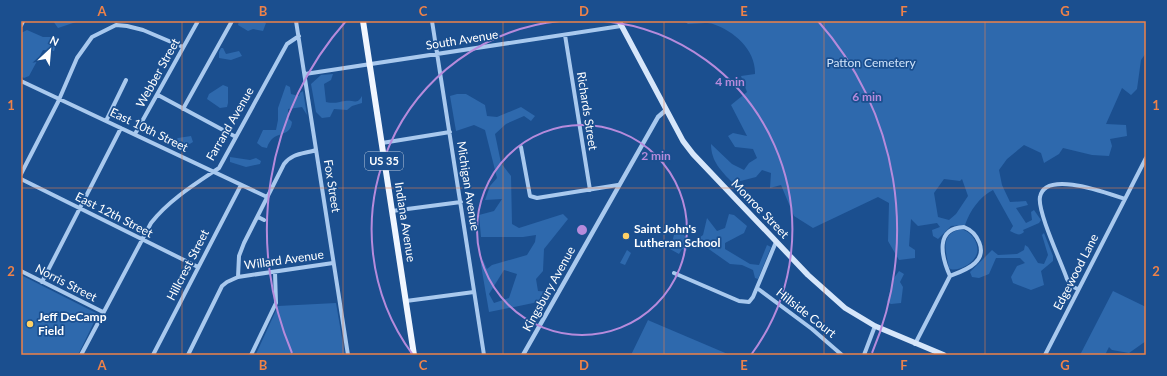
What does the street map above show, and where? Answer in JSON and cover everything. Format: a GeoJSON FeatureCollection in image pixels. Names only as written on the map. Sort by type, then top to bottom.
{"type":"FeatureCollection","features":[{"type":"Feature","properties":{"kind":"main road","name":"Indiana Avenue"},"geometry":{"type":"LineString","coordinates":[[363,21],[414,355]]}},
{"type":"Feature","properties":{"kind":"main road","name":"Monroe Street"},"geometry":{"type":"LineString","coordinates":[[620,23],[666,110],[693,154],[776,242],[830,296],[859,318],[915,344],[944,355]]}},
{"type":"Feature","properties":{"kind":"street"},"geometry":{"type":"LineString","coordinates":[[21,25],[23,21]]}},
{"type":"Feature","properties":{"kind":"street","name":"Webber Street"},"geometry":{"type":"LineString","coordinates":[[135,134],[198,21]]}},
{"type":"Feature","properties":{"kind":"street"},"geometry":{"type":"LineString","coordinates":[[183,109],[232,21]]}},
{"type":"Feature","properties":{"kind":"street","name":"Fox Street"},"geometry":{"type":"LineString","coordinates":[[296,21],[348,355]]}},
{"type":"Feature","properties":{"kind":"street","name":"Michigan Avenue"},"geometry":{"type":"LineString","coordinates":[[432,21],[484,355]]}},
{"type":"Feature","properties":{"kind":"street","name":"South Avenue"},"geometry":{"type":"LineString","coordinates":[[305,74],[565,35],[620,23]]}},
{"type":"Feature","properties":{"kind":"street"},"geometry":{"type":"LineString","coordinates":[[21,174],[59,98],[76,58],[92,37],[116,25],[127,26],[143,30],[183,47]]}},
{"type":"Feature","properties":{"kind":"street","name":"Richards Street"},"geometry":{"type":"LineString","coordinates":[[565,35],[590,190]]}},
{"type":"Feature","properties":{"kind":"street","name":"Farrand Avenue"},"geometry":{"type":"LineString","coordinates":[[84,354],[103,312],[140,239],[165,207],[219,168],[287,44],[299,36]]}},
{"type":"Feature","properties":{"kind":"street"},"geometry":{"type":"LineString","coordinates":[[106,121],[126,80]]}},
{"type":"Feature","properties":{"kind":"street","name":"East 10th Street"},"geometry":{"type":"LineString","coordinates":[[21,81],[267,197]]}},
{"type":"Feature","properties":{"kind":"street"},"geometry":{"type":"LineString","coordinates":[[158,95],[236,137]]}},
{"type":"Feature","properties":{"kind":"street","name":"Kingsbury Avenue"},"geometry":{"type":"LineString","coordinates":[[523,355],[618,185],[658,117],[666,110]]}},
{"type":"Feature","properties":{"kind":"street"},"geometry":{"type":"LineString","coordinates":[[42,282],[121,128]]}},
{"type":"Feature","properties":{"kind":"street"},"geometry":{"type":"LineString","coordinates":[[382,143],[450,132]]}},
{"type":"Feature","properties":{"kind":"street"},"geometry":{"type":"LineString","coordinates":[[521,147],[530,196],[537,198],[618,185]]}},
{"type":"Feature","properties":{"kind":"street"},"geometry":{"type":"LineString","coordinates":[[188,355],[222,286],[226,282],[238,277],[239,256],[267,197],[287,160],[297,154],[316,150]]}},
{"type":"Feature","properties":{"kind":"street","name":"Edgewood Lane"},"geometry":{"type":"LineString","coordinates":[[1045,355],[1146,158]]}},
{"type":"Feature","properties":{"kind":"street","name":"East 12th Street"},"geometry":{"type":"LineString","coordinates":[[21,179],[198,267]]}},
{"type":"Feature","properties":{"kind":"street"},"geometry":{"type":"LineString","coordinates":[[1078,289],[1073,287],[1068,279],[1041,209],[1040,196],[1049,186],[1064,184],[1090,188],[1125,199]]}},
{"type":"Feature","properties":{"kind":"street","name":"Hillcrest Street"},"geometry":{"type":"LineString","coordinates":[[153,355],[241,185]]}},
{"type":"Feature","properties":{"kind":"street"},"geometry":{"type":"LineString","coordinates":[[392,211],[461,202]]}},
{"type":"Feature","properties":{"kind":"street"},"geometry":{"type":"LineString","coordinates":[[258,217],[264,220]]}},
{"type":"Feature","properties":{"kind":"street"},"geometry":{"type":"LineString","coordinates":[[915,344],[950,276],[975,263],[980,256],[978,239],[972,231],[964,227],[954,228],[948,232],[942,247],[945,265],[950,276]]}},
{"type":"Feature","properties":{"kind":"street"},"geometry":{"type":"LineString","coordinates":[[674,273],[744,302],[750,301],[776,242]]}},
{"type":"Feature","properties":{"kind":"street","name":"Willard Avenue"},"geometry":{"type":"LineString","coordinates":[[238,277],[333,263]]}},
{"type":"Feature","properties":{"kind":"street","name":"Norris Street"},"geometry":{"type":"LineString","coordinates":[[21,271],[103,312]]}},
{"type":"Feature","properties":{"kind":"street"},"geometry":{"type":"LineString","coordinates":[[251,355],[276,303],[275,272]]}},
{"type":"Feature","properties":{"kind":"street","name":"Hillside Court"},"geometry":{"type":"LineString","coordinates":[[757,288],[812,329],[842,355]]}},
{"type":"Feature","properties":{"kind":"street"},"geometry":{"type":"LineString","coordinates":[[406,301],[474,292]]}},
{"type":"Feature","properties":{"kind":"street"},"geometry":{"type":"LineString","coordinates":[[864,355],[875,326]]}},
{"type":"Feature","properties":{"kind":"green space"},"geometry":{"type":"Polygon","coordinates":[[[53,21],[79,21],[58,28],[53,21]]]}},
{"type":"Feature","properties":{"kind":"green space"},"geometry":{"type":"Polygon","coordinates":[[[239,21],[260,21],[266,23],[263,31],[253,29],[248,31],[238,25],[239,21]]]}},
{"type":"Feature","properties":{"kind":"green space","name":"Patton Cemetery"},"geometry":{"type":"Polygon","coordinates":[[[684,21],[1146,21],[1146,53],[1141,60],[1137,89],[1131,95],[1122,88],[1106,124],[1126,125],[1127,136],[1110,139],[1112,146],[1109,156],[1092,155],[1063,148],[1059,154],[1044,163],[1041,153],[1024,145],[1007,159],[999,170],[1002,185],[1010,202],[1026,201],[1028,205],[1016,208],[1026,223],[1032,220],[1031,212],[1034,210],[1041,220],[1039,223],[1023,230],[1024,232],[1020,234],[1010,231],[1013,226],[993,190],[983,196],[976,205],[965,225],[951,226],[938,239],[933,236],[932,230],[940,227],[937,223],[918,226],[911,219],[909,246],[915,250],[915,258],[899,260],[888,241],[889,203],[878,197],[813,228],[794,216],[781,185],[770,188],[771,173],[762,170],[756,177],[733,183],[724,174],[715,161],[711,150],[711,144],[732,164],[744,170],[749,163],[757,158],[753,149],[735,147],[728,136],[733,133],[747,136],[731,105],[747,92],[741,76],[755,74],[754,65],[748,49],[729,31],[710,23],[688,24],[684,21]],[[944,179],[934,193],[938,217],[949,220],[956,214],[968,196],[962,179],[960,181],[944,179]]]}},
{"type":"Feature","properties":{"kind":"green space"},"geometry":{"type":"Polygon","coordinates":[[[27,30],[43,37],[59,37],[54,51],[43,50],[29,76],[24,78],[21,76],[21,33],[27,30]]]}},
{"type":"Feature","properties":{"kind":"green space"},"geometry":{"type":"Polygon","coordinates":[[[221,48],[223,48],[226,54],[239,51],[242,56],[231,60],[219,58],[221,48]]]}},
{"type":"Feature","properties":{"kind":"green space"},"geometry":{"type":"Polygon","coordinates":[[[333,74],[331,80],[324,84],[326,102],[334,103],[357,101],[362,96],[362,103],[352,106],[347,110],[334,109],[330,117],[322,118],[316,112],[311,84],[321,75],[333,74]]]}},
{"type":"Feature","properties":{"kind":"green space"},"geometry":{"type":"Polygon","coordinates":[[[223,85],[228,87],[228,103],[227,107],[220,108],[207,99],[209,94],[223,85]]]}},
{"type":"Feature","properties":{"kind":"green space"},"geometry":{"type":"Polygon","coordinates":[[[286,85],[290,87],[291,94],[299,96],[303,91],[307,115],[302,107],[288,109],[288,118],[292,122],[291,127],[285,133],[273,138],[267,148],[262,147],[257,143],[263,130],[276,130],[278,108],[286,85]]]}},
{"type":"Feature","properties":{"kind":"green space"},"geometry":{"type":"Polygon","coordinates":[[[466,94],[485,105],[487,116],[497,117],[521,107],[535,116],[531,121],[524,116],[506,124],[495,134],[501,163],[511,176],[512,224],[519,228],[563,214],[568,219],[544,249],[543,271],[536,279],[538,291],[550,292],[543,301],[489,312],[481,265],[483,260],[487,269],[492,265],[527,255],[535,242],[536,235],[523,237],[481,237],[479,215],[494,211],[502,199],[485,200],[490,186],[497,178],[485,130],[474,125],[456,131],[450,96],[466,94]],[[504,270],[489,294],[494,303],[509,298],[517,274],[504,270]]]}},
{"type":"Feature","properties":{"kind":"green space"},"geometry":{"type":"Polygon","coordinates":[[[191,136],[193,142],[183,148],[177,149],[174,146],[174,141],[178,138],[191,136]]]}},
{"type":"Feature","properties":{"kind":"green space"},"geometry":{"type":"Polygon","coordinates":[[[230,157],[250,160],[256,158],[261,161],[260,164],[246,167],[230,162],[230,157]]]}},
{"type":"Feature","properties":{"kind":"green space"},"geometry":{"type":"Polygon","coordinates":[[[729,214],[734,215],[747,226],[744,233],[725,243],[725,249],[750,264],[759,265],[767,245],[771,247],[758,279],[755,278],[753,270],[742,265],[730,264],[696,240],[703,235],[707,218],[717,231],[725,228],[729,214]]]}},
{"type":"Feature","properties":{"kind":"green space"},"geometry":{"type":"Polygon","coordinates":[[[961,229],[973,237],[977,245],[977,255],[966,266],[955,270],[949,268],[946,244],[949,235],[954,231],[961,229]]]}},
{"type":"Feature","properties":{"kind":"green space"},"geometry":{"type":"Polygon","coordinates":[[[680,233],[692,240],[686,251],[682,249],[679,254],[670,249],[674,235],[680,233]]]}},
{"type":"Feature","properties":{"kind":"green space"},"geometry":{"type":"Polygon","coordinates":[[[1044,233],[1053,256],[1053,261],[1041,271],[1044,285],[1031,290],[1013,283],[1011,277],[1017,266],[1025,263],[1020,258],[996,258],[989,274],[979,278],[972,277],[970,272],[992,250],[998,255],[1017,254],[1024,250],[1025,245],[1028,247],[1038,263],[1044,264],[1048,255],[1042,235],[1044,233]]]}},
{"type":"Feature","properties":{"kind":"green space"},"geometry":{"type":"Polygon","coordinates":[[[627,250],[631,253],[625,265],[620,263],[627,250]]]}},
{"type":"Feature","properties":{"kind":"green space"},"geometry":{"type":"Polygon","coordinates":[[[899,271],[904,274],[900,282],[903,287],[901,303],[891,304],[887,302],[894,278],[899,271]]]}},
{"type":"Feature","properties":{"kind":"green space"},"geometry":{"type":"Polygon","coordinates":[[[21,275],[98,314],[78,355],[21,355],[21,275]]]}},
{"type":"Feature","properties":{"kind":"green space"},"geometry":{"type":"Polygon","coordinates":[[[1113,291],[1146,307],[1146,341],[1129,353],[1112,350],[1109,347],[1105,355],[1080,355],[1113,291]]]}},
{"type":"Feature","properties":{"kind":"green space"},"geometry":{"type":"Polygon","coordinates":[[[336,303],[345,355],[256,354],[278,306],[336,303]]]}},
{"type":"Feature","properties":{"kind":"green space"},"geometry":{"type":"Polygon","coordinates":[[[648,320],[650,321],[730,355],[631,355],[648,320]]]}},
{"type":"Feature","properties":{"kind":"place","name":"Saint John's Lutheran School"},"geometry":{"type":"Point","coordinates":[626,236]}},
{"type":"Feature","properties":{"kind":"place","name":"Jeff DeCamp Field"},"geometry":{"type":"Point","coordinates":[30,324]}}]}
